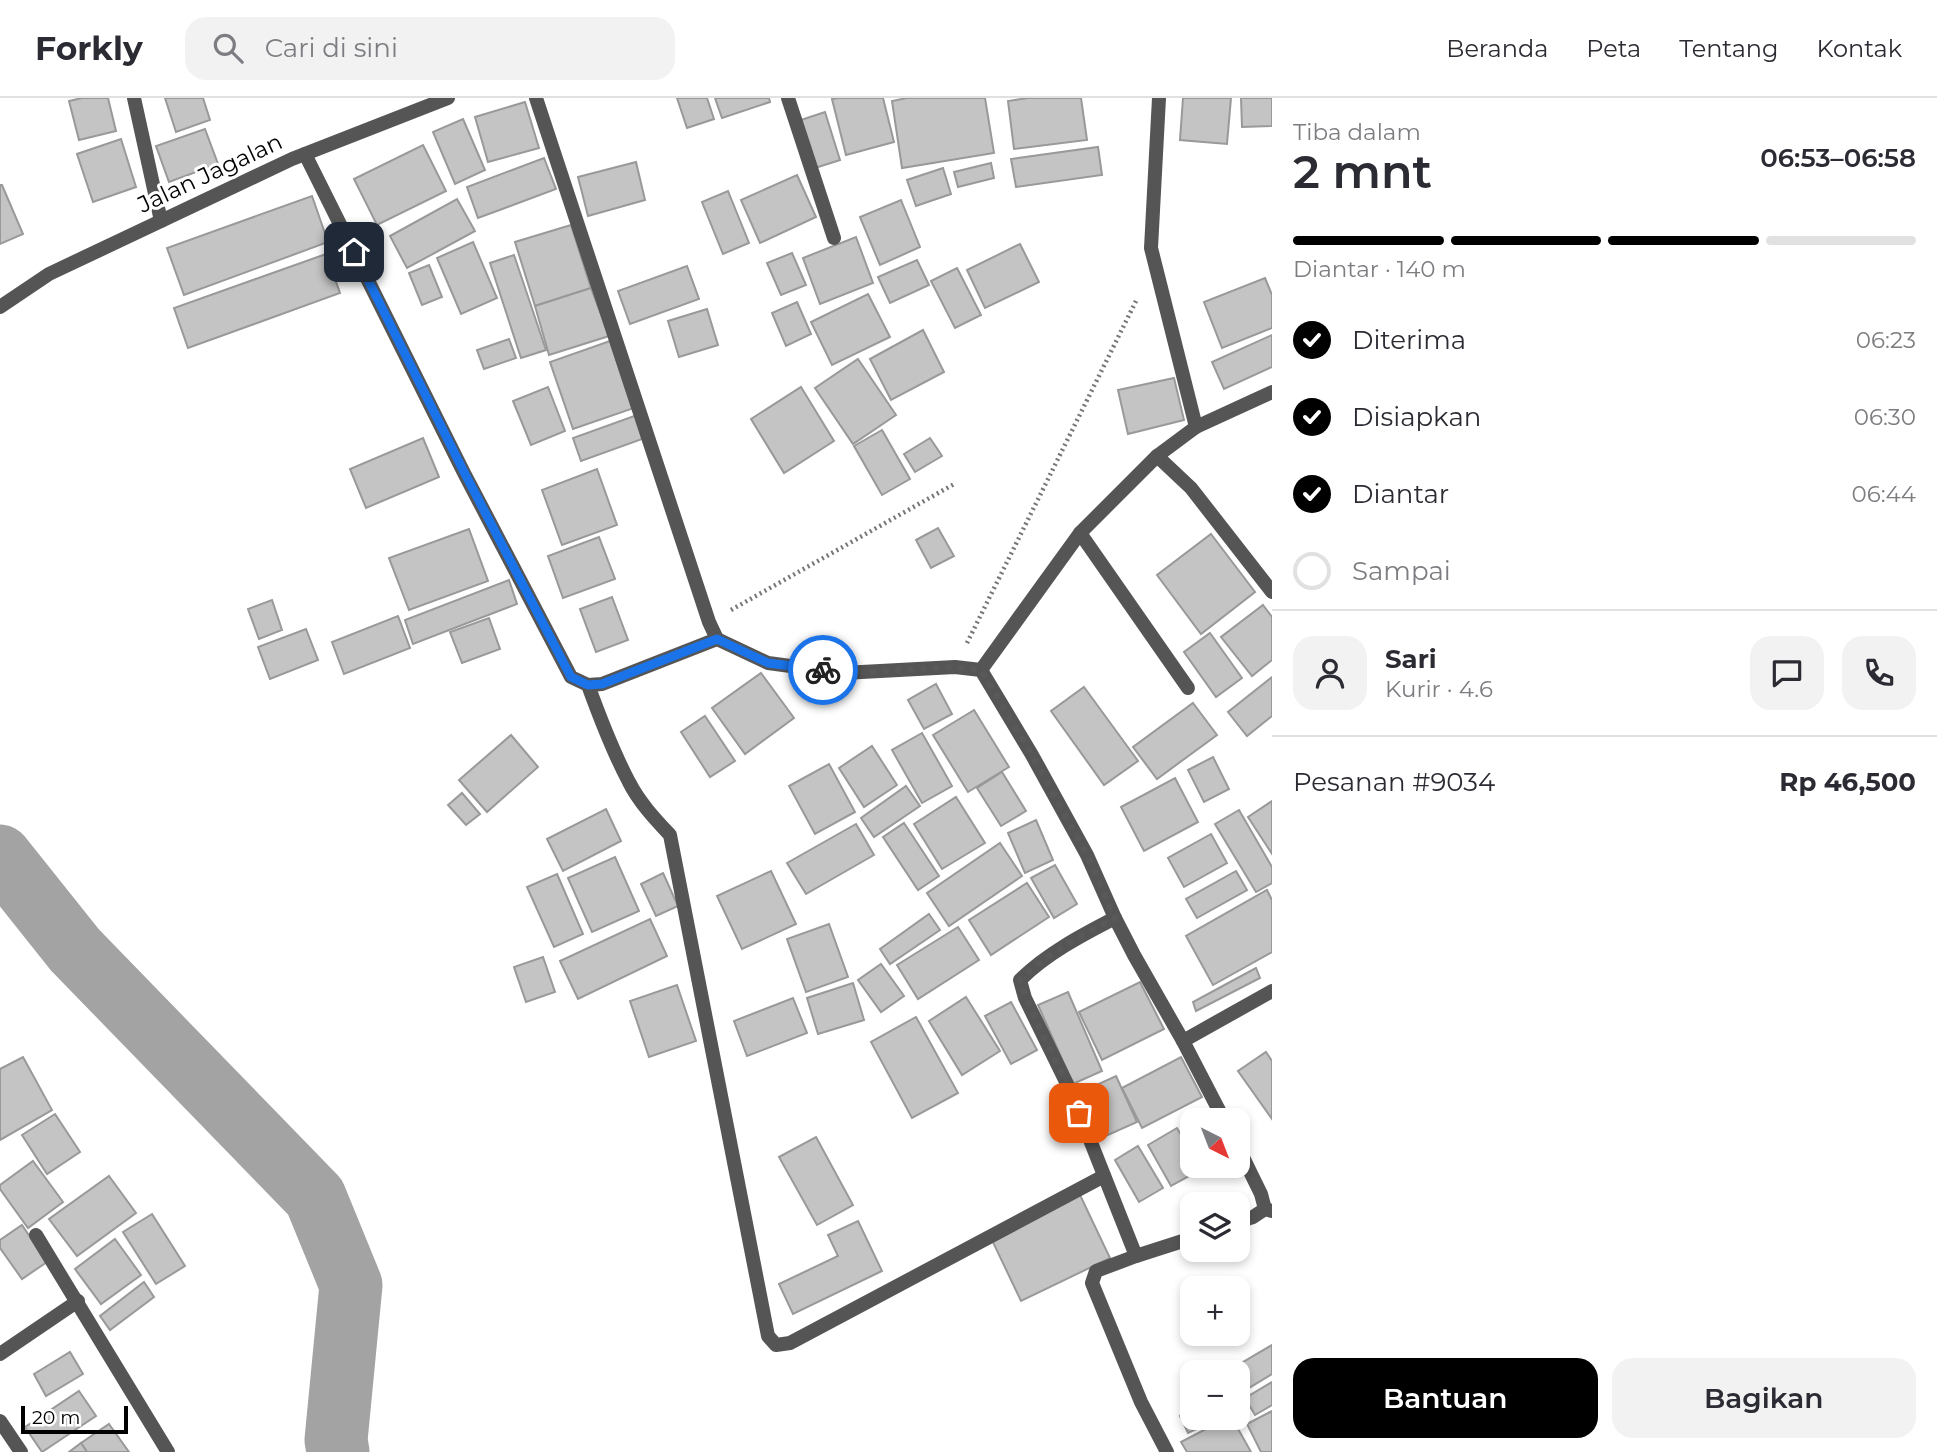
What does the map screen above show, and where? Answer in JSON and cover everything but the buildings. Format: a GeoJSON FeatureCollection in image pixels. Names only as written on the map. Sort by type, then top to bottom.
{"type":"FeatureCollection","features":[{"type":"Feature","properties":{"kind":"street"},"geometry":{"type":"LineString","coordinates":[[134,98],[161,220]]}},
{"type":"Feature","properties":{"kind":"street","name":"Jalan Jagalan"},"geometry":{"type":"LineString","coordinates":[[0,307],[49,274],[161,220],[304,154],[448,98]]}},
{"type":"Feature","properties":{"kind":"street"},"geometry":{"type":"LineString","coordinates":[[536,98],[709,622],[717,639],[768,663],[843,673],[955,667],[981,670]]}},
{"type":"Feature","properties":{"kind":"street"},"geometry":{"type":"LineString","coordinates":[[788,98],[834,238]]}},
{"type":"Feature","properties":{"kind":"street"},"geometry":{"type":"LineString","coordinates":[[1159,98],[1151,248],[1196,427]]}},
{"type":"Feature","properties":{"kind":"street"},"geometry":{"type":"LineString","coordinates":[[304,154],[571,677],[588,685],[602,684],[717,639]]}},
{"type":"Feature","properties":{"kind":"street"},"geometry":{"type":"LineString","coordinates":[[981,670],[1080,533],[1157,456],[1196,427],[1272,392]]}},
{"type":"Feature","properties":{"kind":"street"},"geometry":{"type":"LineString","coordinates":[[1157,456],[1191,488],[1272,592]]}},
{"type":"Feature","properties":{"kind":"street"},"geometry":{"type":"LineString","coordinates":[[1080,533],[1188,688]]}},
{"type":"Feature","properties":{"kind":"street"},"geometry":{"type":"LineString","coordinates":[[981,670],[1087,855],[1115,918],[1218,1108]]}},
{"type":"Feature","properties":{"kind":"street"},"geometry":{"type":"LineString","coordinates":[[588,685],[630,784],[670,835],[768,1336],[776,1345],[790,1343],[1104,1176]]}},
{"type":"Feature","properties":{"kind":"street"},"geometry":{"type":"LineString","coordinates":[[1115,918],[1090,930],[1031,969],[1020,980],[1025,998],[1071,1092],[1136,1255]]}},
{"type":"Feature","properties":{"kind":"street"},"geometry":{"type":"LineString","coordinates":[[1184,1041],[1272,991]]}},
{"type":"Feature","properties":{"kind":"street"},"geometry":{"type":"LineString","coordinates":[[1250,1172],[1269,1210],[1250,1218]]}},
{"type":"Feature","properties":{"kind":"street"},"geometry":{"type":"LineString","coordinates":[[36,1235],[168,1452]]}},
{"type":"Feature","properties":{"kind":"street"},"geometry":{"type":"LineString","coordinates":[[1167,1452],[1141,1402],[1092,1283],[1096,1271],[1180,1242]]}},
{"type":"Feature","properties":{"kind":"street"},"geometry":{"type":"LineString","coordinates":[[0,1354],[78,1301]]}},
{"type":"Feature","properties":{"kind":"street"},"geometry":{"type":"LineString","coordinates":[[0,1421],[21,1452]]}},
{"type":"Feature","properties":{"kind":"path"},"geometry":{"type":"LineString","coordinates":[[955,667],[1138,298]]}},
{"type":"Feature","properties":{"kind":"path"},"geometry":{"type":"LineString","coordinates":[[709,622],[956,483]]}},
{"type":"Feature","properties":{"kind":"waterway"},"geometry":{"type":"LineString","coordinates":[[0,856],[75,950],[315,1197],[351,1285],[336,1440],[338,1452]]}},
{"type":"Feature","properties":{"kind":"way so far"},"geometry":{"type":"LineString","coordinates":[[823,670],[843,673],[955,667],[981,670],[1032,755],[1087,855],[1115,918],[1090,930],[1031,969],[1020,980],[1025,998],[1079,1113]]}},
{"type":"Feature","properties":{"kind":"route"},"geometry":{"type":"LineString","coordinates":[[354,252],[571,677],[588,685],[602,684],[717,639],[768,663],[823,670]]}}]}
